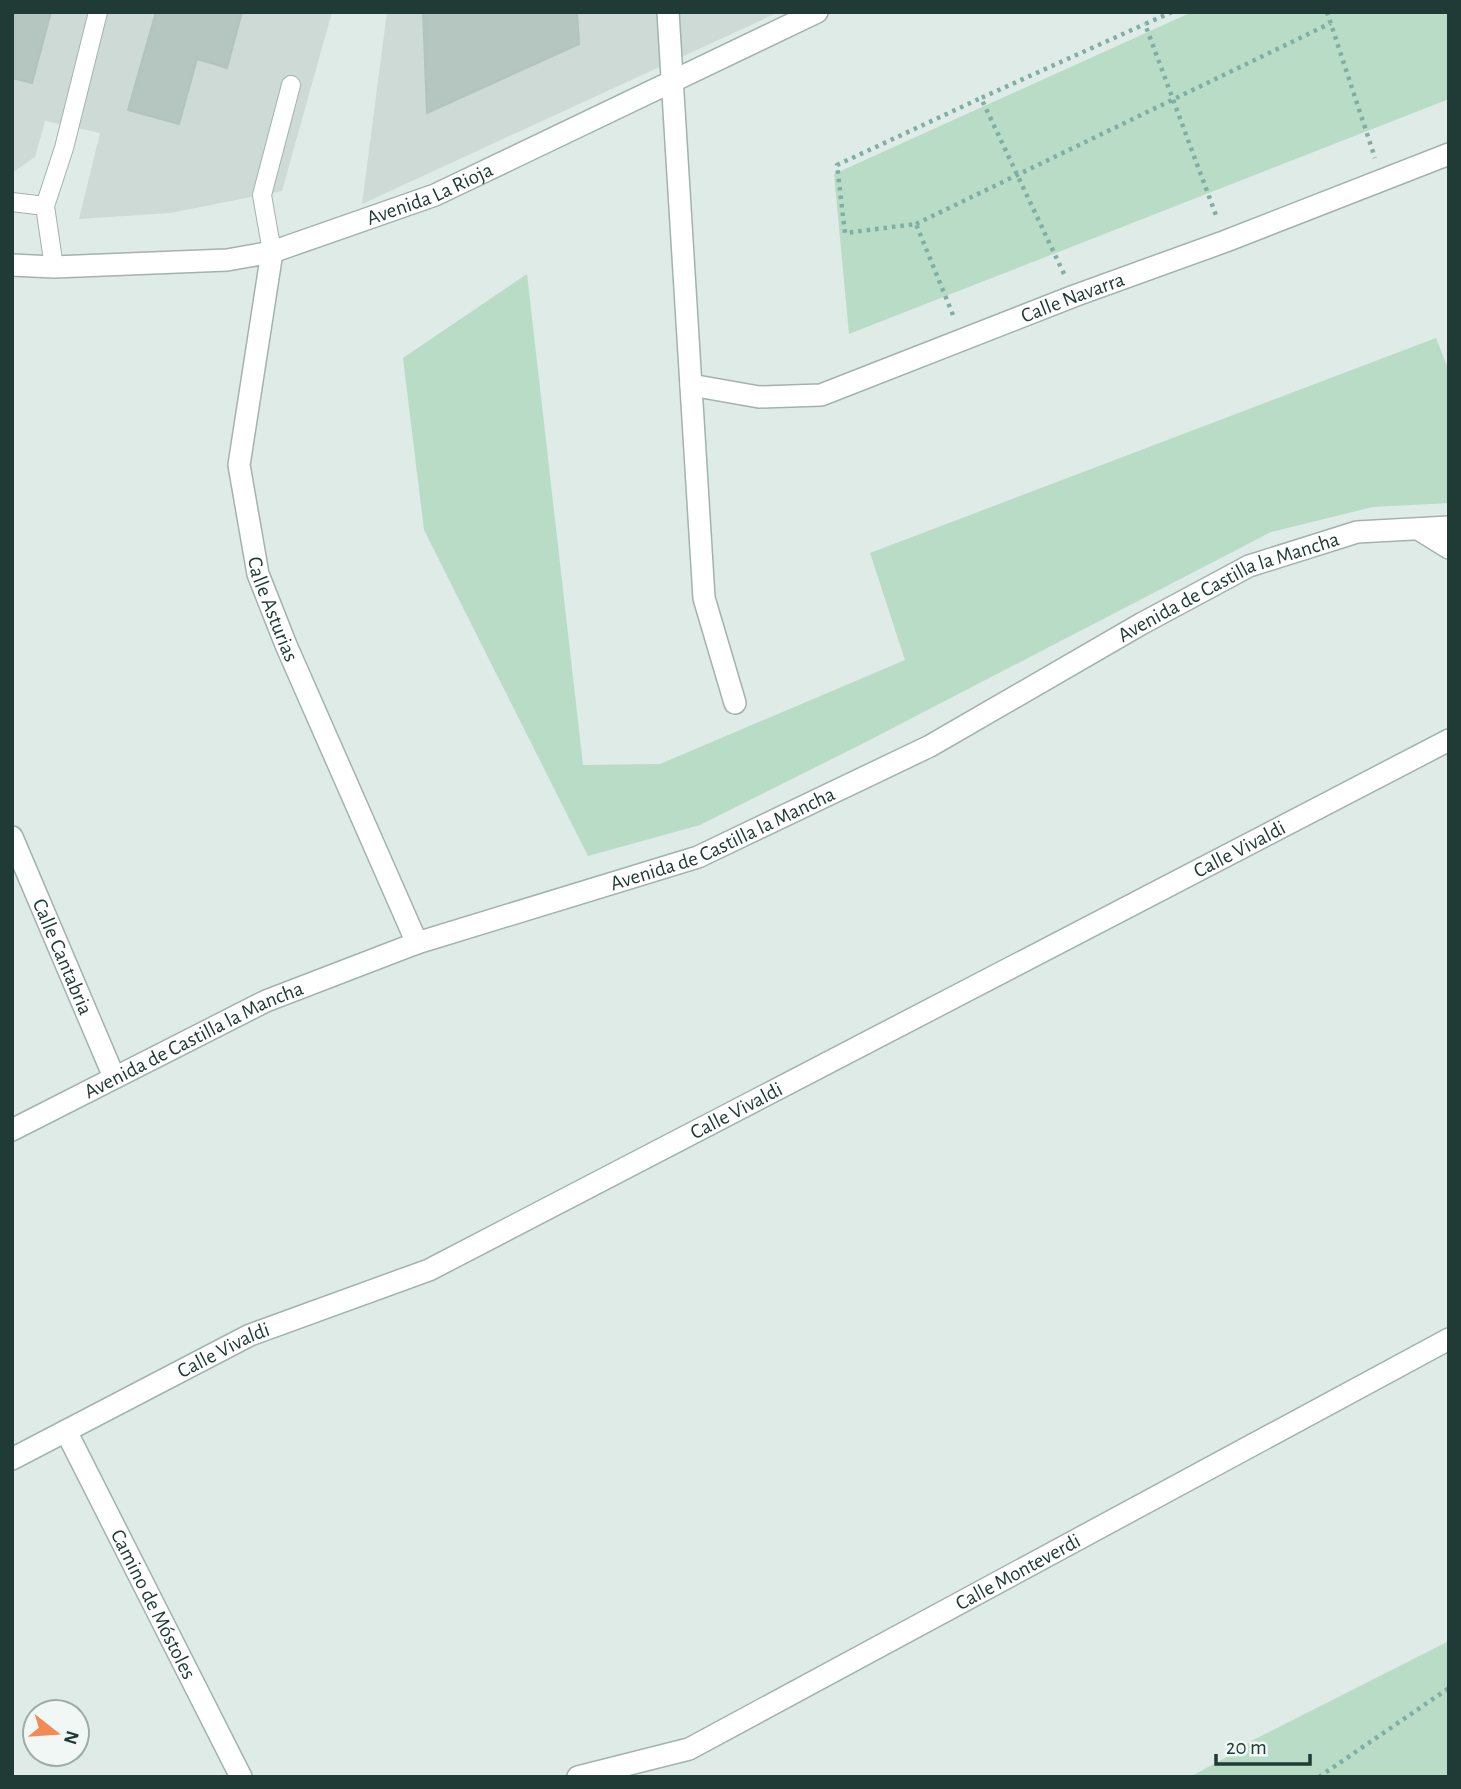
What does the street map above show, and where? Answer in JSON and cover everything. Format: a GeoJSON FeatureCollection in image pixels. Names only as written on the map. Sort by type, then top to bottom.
{"type":"FeatureCollection","features":[{"type":"Feature","properties":{"kind":"street"},"geometry":{"type":"LineString","coordinates":[[668,12],[704,598],[734,704]]}},
{"type":"Feature","properties":{"kind":"street","name":"Avenida La Rioja"},"geometry":{"type":"LineString","coordinates":[[12,265],[54,267],[227,260],[272,252],[435,195],[817,12]]}},
{"type":"Feature","properties":{"kind":"street","name":"Calle Navarra"},"geometry":{"type":"LineString","coordinates":[[691,385],[759,397],[821,395],[1074,296],[1449,155]]}},
{"type":"Feature","properties":{"kind":"street","name":"Calle Asturias"},"geometry":{"type":"LineString","coordinates":[[272,252],[239,465],[258,574],[286,645],[416,943]]}},
{"type":"Feature","properties":{"kind":"street","name":"Avenida de Castilla la Mancha"},"geometry":{"type":"LineString","coordinates":[[12,1130],[266,1002],[416,943],[698,857],[930,746],[1141,624],[1249,566],[1357,533],[1449,527]]}},
{"type":"Feature","properties":{"kind":"street"},"geometry":{"type":"LineString","coordinates":[[1420,530],[1449,548]]}},
{"type":"Feature","properties":{"kind":"street","name":"Calle Vivaldi"},"geometry":{"type":"LineString","coordinates":[[12,1459],[250,1335],[429,1269],[1449,740]]}},
{"type":"Feature","properties":{"kind":"street","name":"Calle Cantabria"},"geometry":{"type":"LineString","coordinates":[[12,836],[114,1077]]}},
{"type":"Feature","properties":{"kind":"street","name":"Calle Monteverdi"},"geometry":{"type":"LineString","coordinates":[[578,1777],[689,1749],[1449,1339]]}},
{"type":"Feature","properties":{"kind":"street","name":"Camino de Móstoles"},"geometry":{"type":"LineString","coordinates":[[66,1431],[241,1777]]}},
{"type":"Feature","properties":{"kind":"lane"},"geometry":{"type":"LineString","coordinates":[[54,267],[45,206],[64,148],[98,12]]}},
{"type":"Feature","properties":{"kind":"lane"},"geometry":{"type":"LineString","coordinates":[[272,252],[261,195],[291,85]]}},
{"type":"Feature","properties":{"kind":"lane"},"geometry":{"type":"LineString","coordinates":[[12,202],[45,206]]}},
{"type":"Feature","properties":{"kind":"path"},"geometry":{"type":"LineString","coordinates":[[1172,12],[837,165],[845,233],[916,223],[1331,23]]}},
{"type":"Feature","properties":{"kind":"path"},"geometry":{"type":"LineString","coordinates":[[1327,12],[1382,181]]}},
{"type":"Feature","properties":{"kind":"path"},"geometry":{"type":"LineString","coordinates":[[1145,24],[1226,241]]}},
{"type":"Feature","properties":{"kind":"path"},"geometry":{"type":"LineString","coordinates":[[981,99],[1074,296]]}},
{"type":"Feature","properties":{"kind":"path"},"geometry":{"type":"LineString","coordinates":[[916,223],[962,339]]}},
{"type":"Feature","properties":{"kind":"path"},"geometry":{"type":"LineString","coordinates":[[1319,1777],[1449,1688]]}},
{"type":"Feature","properties":{"kind":"shaded area"},"geometry":{"type":"Polygon","coordinates":[[[12,12],[332,12],[282,191],[170,213],[79,219],[100,133],[45,121],[35,157],[12,173],[12,12]]]}},
{"type":"Feature","properties":{"kind":"shaded area"},"geometry":{"type":"Polygon","coordinates":[[[387,12],[779,12],[362,204],[387,12]]]}},
{"type":"Feature","properties":{"kind":"green space"},"geometry":{"type":"Polygon","coordinates":[[[1192,12],[1449,12],[1449,99],[849,334],[834,174],[1192,12]]]}},
{"type":"Feature","properties":{"kind":"green space"},"geometry":{"type":"Polygon","coordinates":[[[527,274],[583,765],[660,764],[905,660],[870,553],[1436,338],[1449,371],[1449,503],[1373,507],[1271,532],[700,825],[588,856],[424,530],[403,358],[527,274]]]}},
{"type":"Feature","properties":{"kind":"green space"},"geometry":{"type":"Polygon","coordinates":[[[1449,1641],[1449,1777],[1190,1777],[1251,1741],[1449,1641]]]}},
{"type":"Feature","properties":{"kind":"building"},"geometry":{"type":"Polygon","coordinates":[[[12,12],[51,12],[32,83],[12,78],[12,12]]]}},
{"type":"Feature","properties":{"kind":"building"},"geometry":{"type":"Polygon","coordinates":[[[156,12],[242,12],[227,68],[197,59],[179,124],[128,110],[156,12]]]}},
{"type":"Feature","properties":{"kind":"building"},"geometry":{"type":"Polygon","coordinates":[[[423,12],[577,12],[579,44],[427,113],[423,12]]]}}]}
